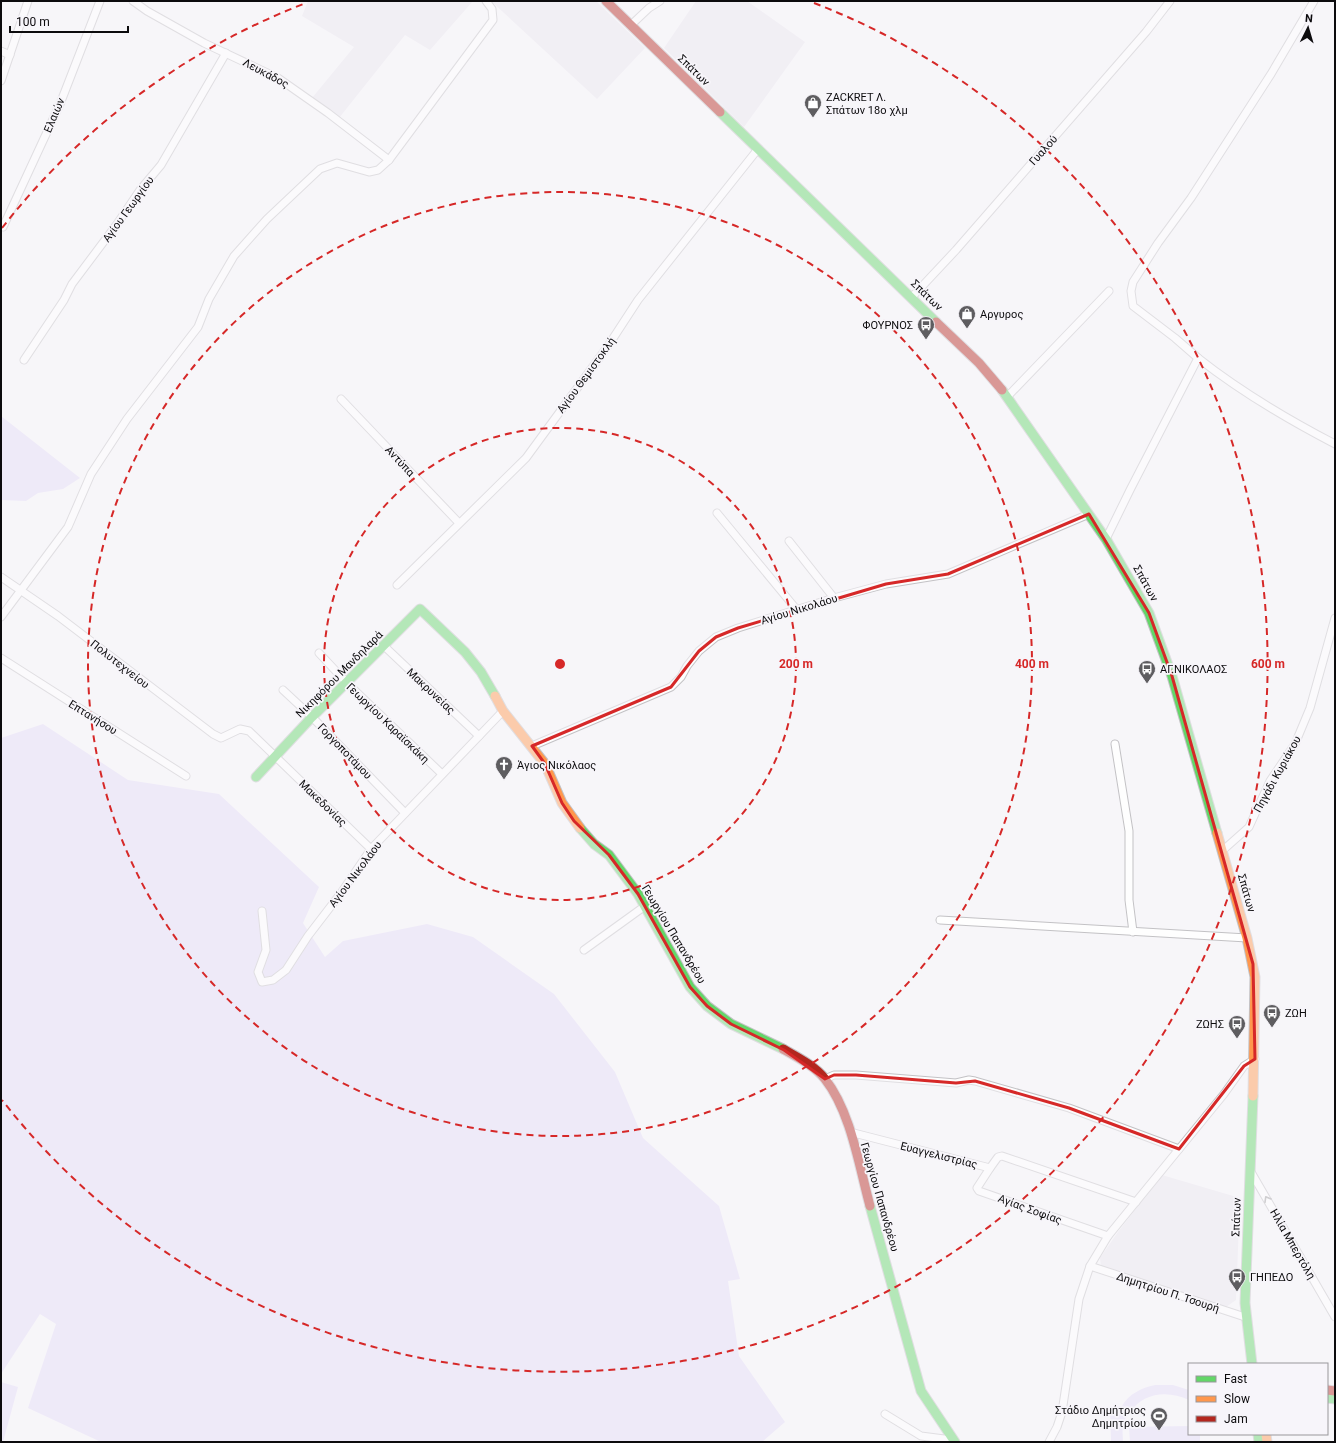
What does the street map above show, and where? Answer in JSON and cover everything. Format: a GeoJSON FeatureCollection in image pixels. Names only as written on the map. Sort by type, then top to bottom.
{"type":"FeatureCollection","features":[{"type":"Feature","properties":{"kind":"main road","name":"Σπάτων"},"geometry":{"type":"LineString","coordinates":[[606,1],[979,363],[1008,397],[1089,514],[1106,539],[1142,600],[1160,640],[1247,938],[1255,977],[1255,1059],[1244,1303],[1252,1363]]}},
{"type":"Feature","properties":{"kind":"main road","name":"Νικηφόρου Μανδηλαρά"},"geometry":{"type":"LineString","coordinates":[[256,777],[312,717],[420,609]]}},
{"type":"Feature","properties":{"kind":"main road","name":"Γεωργίου Παπανδρέου"},"geometry":{"type":"LineString","coordinates":[[420,609],[465,652],[481,672],[503,712],[545,764],[562,803],[574,821],[594,844],[609,855],[645,906],[690,987],[707,1006],[731,1024],[784,1050],[814,1068],[825,1079],[841,1107],[850,1132],[921,1390],[953,1441]]}},
{"type":"Feature","properties":{"kind":"street"},"geometry":{"type":"LineString","coordinates":[[1,81],[28,1]]}},
{"type":"Feature","properties":{"kind":"street","name":"Ελαιών"},"geometry":{"type":"LineString","coordinates":[[3,227],[60,104],[100,1]]}},
{"type":"Feature","properties":{"kind":"street","name":"Λευκάδος"},"geometry":{"type":"LineString","coordinates":[[133,1],[153,15],[278,78],[328,113],[389,160]]}},
{"type":"Feature","properties":{"kind":"street"},"geometry":{"type":"LineString","coordinates":[[1,617],[68,527],[91,474],[127,418],[198,327],[209,299],[234,256],[272,214],[320,169],[337,163],[370,172],[378,170],[389,160],[493,20],[492,9],[486,1]]}},
{"type":"Feature","properties":{"kind":"street"},"geometry":{"type":"LineString","coordinates":[[631,25],[649,8],[660,1]]}},
{"type":"Feature","properties":{"kind":"street","name":"Γυαλού"},"geometry":{"type":"LineString","coordinates":[[912,297],[956,250],[1146,32],[1170,1]]}},
{"type":"Feature","properties":{"kind":"street"},"geometry":{"type":"LineString","coordinates":[[1314,1],[1271,74],[1191,198],[1158,243],[1133,282],[1131,291],[1133,306],[1175,338],[1229,383],[1335,444]]}},
{"type":"Feature","properties":{"kind":"street"},"geometry":{"type":"LineString","coordinates":[[1,51],[10,55]]}},
{"type":"Feature","properties":{"kind":"street","name":"Αγίου Γεωργίου"},"geometry":{"type":"LineString","coordinates":[[24,360],[64,300],[72,284],[117,224],[140,190],[161,165],[226,53]]}},
{"type":"Feature","properties":{"kind":"street","name":"Αγίου Θεμιστοκλή"},"geometry":{"type":"LineString","coordinates":[[397,585],[526,458],[608,346],[638,300],[758,149]]}},
{"type":"Feature","properties":{"kind":"street"},"geometry":{"type":"LineString","coordinates":[[1008,397],[1109,291]]}},
{"type":"Feature","properties":{"kind":"street"},"geometry":{"type":"LineString","coordinates":[[1106,539],[1198,358]]}},
{"type":"Feature","properties":{"kind":"street","name":"Αντύπα"},"geometry":{"type":"LineString","coordinates":[[341,399],[459,523]]}},
{"type":"Feature","properties":{"kind":"street"},"geometry":{"type":"LineString","coordinates":[[717,514],[797,610]]}},
{"type":"Feature","properties":{"kind":"street","name":"Αγίου Νικολάου"},"geometry":{"type":"LineString","coordinates":[[532,746],[672,687],[681,677],[687,666],[699,651],[716,637],[738,628],[834,598],[886,584],[948,574],[1089,514]]}},
{"type":"Feature","properties":{"kind":"street"},"geometry":{"type":"LineString","coordinates":[[789,541],[834,598]]}},
{"type":"Feature","properties":{"kind":"street","name":"Πολυτεχνείου"},"geometry":{"type":"LineString","coordinates":[[1,577],[58,616],[170,702],[221,738]]}},
{"type":"Feature","properties":{"kind":"street","name":"Πηγάδι Κυριάκου"},"geometry":{"type":"LineString","coordinates":[[1222,851],[1249,827],[1270,781],[1295,744],[1310,708],[1335,618]]}},
{"type":"Feature","properties":{"kind":"street","name":"Μακρυνείας"},"geometry":{"type":"LineString","coordinates":[[383,645],[479,736]]}},
{"type":"Feature","properties":{"kind":"street","name":"Γεωργίου Καραϊσκάκη"},"geometry":{"type":"LineString","coordinates":[[319,653],[347,683],[442,774]]}},
{"type":"Feature","properties":{"kind":"street","name":"Επτανήσου"},"geometry":{"type":"LineString","coordinates":[[1,658],[186,776]]}},
{"type":"Feature","properties":{"kind":"street","name":"Γοργοποτάμου"},"geometry":{"type":"LineString","coordinates":[[283,690],[312,717],[405,813]]}},
{"type":"Feature","properties":{"kind":"street","name":"Αγίου Νικολάου"},"geometry":{"type":"LineString","coordinates":[[262,911],[266,950],[258,972],[262,982],[273,980],[286,970],[308,936],[341,893],[370,849],[503,712]]}},
{"type":"Feature","properties":{"kind":"street","name":"Μακεδονίας"},"geometry":{"type":"LineString","coordinates":[[221,738],[240,728],[249,731],[370,849]]}},
{"type":"Feature","properties":{"kind":"street"},"geometry":{"type":"LineString","coordinates":[[1116,744],[1129,831],[1129,900],[1133,932]]}},
{"type":"Feature","properties":{"kind":"street"},"geometry":{"type":"LineString","coordinates":[[584,950],[645,906]]}},
{"type":"Feature","properties":{"kind":"street"},"geometry":{"type":"LineString","coordinates":[[940,920],[1247,938]]}},
{"type":"Feature","properties":{"kind":"street"},"geometry":{"type":"LineString","coordinates":[[1049,1442],[1057,1427],[1062,1412],[1079,1299],[1090,1266],[1108,1236],[1224,1094],[1244,1066],[1255,1059]]}},
{"type":"Feature","properties":{"kind":"street"},"geometry":{"type":"LineString","coordinates":[[825,1079],[834,1075],[848,1075],[956,1083],[969,1080],[1069,1108],[1148,1136],[1179,1149]]}},
{"type":"Feature","properties":{"kind":"street","name":"Ευαγγελιστρίας"},"geometry":{"type":"LineString","coordinates":[[850,1132],[990,1168],[998,1157],[1002,1156],[1136,1202]]}},
{"type":"Feature","properties":{"kind":"street","name":"Αγίας Σοφίας"},"geometry":{"type":"LineString","coordinates":[[990,1168],[977,1188],[979,1191],[1108,1236]]}},
{"type":"Feature","properties":{"kind":"street","name":"Ηλία Μπερτόλη"},"geometry":{"type":"LineString","coordinates":[[1250,1170],[1335,1317]]}},
{"type":"Feature","properties":{"kind":"street","name":"Δημητρίου Π. Τσουρή"},"geometry":{"type":"LineString","coordinates":[[1090,1266],[1246,1317]]}},
{"type":"Feature","properties":{"kind":"street"},"geometry":{"type":"LineString","coordinates":[[885,1414],[921,1436],[953,1441]]}},
{"type":"Feature","properties":{"kind":"highlighted area"},"geometry":{"type":"Polygon","coordinates":[[[1089,514],[1149,613],[1172,676],[1253,964],[1255,1059],[1244,1066],[1179,1149],[1069,1108],[975,1081],[956,1083],[856,1075],[834,1075],[825,1079],[784,1050],[731,1024],[707,1006],[690,987],[638,894],[609,855],[574,821],[562,803],[545,764],[532,746],[671,687],[699,651],[716,637],[738,628],[886,584],[948,574],[1089,514]]]}},
{"type":"Feature","properties":{"kind":"shaded area"},"geometry":{"type":"Polygon","coordinates":[[[308,1],[473,1],[430,50],[405,35],[339,118],[312,98],[354,47],[302,16],[308,1]]]}},
{"type":"Feature","properties":{"kind":"shaded area"},"geometry":{"type":"Polygon","coordinates":[[[491,1],[596,1],[645,48],[597,99],[491,1]]]}},
{"type":"Feature","properties":{"kind":"shaded area"},"geometry":{"type":"Polygon","coordinates":[[[696,1],[747,1],[805,42],[744,127],[664,48],[696,1]]]}},
{"type":"Feature","properties":{"kind":"shaded area"},"geometry":{"type":"Polygon","coordinates":[[[1,416],[80,478],[63,489],[38,493],[26,501],[1,500],[1,416]]]}},
{"type":"Feature","properties":{"kind":"shaded area"},"geometry":{"type":"Polygon","coordinates":[[[43,724],[128,780],[219,794],[319,887],[303,923],[325,957],[343,941],[427,924],[473,937],[554,994],[615,1072],[643,1138],[719,1206],[740,1279],[728,1281],[739,1356],[785,1422],[762,1442],[101,1442],[28,1408],[56,1324],[40,1314],[1,1374],[1,738],[43,724]]]}},
{"type":"Feature","properties":{"kind":"shaded area"},"geometry":{"type":"Polygon","coordinates":[[[1162,1175],[1240,1198],[1236,1300],[1226,1307],[1101,1266],[1100,1258],[1162,1175]]]}},
{"type":"Feature","properties":{"kind":"shaded area"},"geometry":{"type":"Polygon","coordinates":[[[1,1382],[18,1387],[3,1442],[1,1442],[1,1382]]]}},
{"type":"Feature","properties":{"kind":"shaded area"},"geometry":{"type":"Polygon","coordinates":[[[1155,1385],[1173,1385],[1188,1390],[1188,1400],[1165,1394],[1142,1400],[1124,1420],[1123,1442],[1111,1442],[1110,1407],[1122,1406],[1128,1398],[1145,1388],[1155,1385]]]}},
{"type":"Feature","properties":{"kind":"shaded area","name":"Στάδιο Δημήτριος Δημητρίου"},"geometry":{"type":"Polygon","coordinates":[[[1188,1426],[1188,1435],[1200,1435],[1200,1442],[1130,1442],[1129,1427],[1188,1426]]]}},
{"type":"Feature","properties":{"kind":"traffic: fast"},"geometry":{"type":"LineString","coordinates":[[720,112],[936,322]]}},
{"type":"Feature","properties":{"kind":"traffic: fast"},"geometry":{"type":"LineString","coordinates":[[1002,390],[1106,539],[1149,613],[1172,676],[1217,833]]}},
{"type":"Feature","properties":{"kind":"traffic: fast"},"geometry":{"type":"LineString","coordinates":[[256,777],[312,717],[420,609],[465,652],[481,672],[495,696]]}},
{"type":"Feature","properties":{"kind":"traffic: fast"},"geometry":{"type":"LineString","coordinates":[[580,828],[594,844],[609,855],[638,894],[690,987],[707,1006],[731,1024],[783,1049]]}},
{"type":"Feature","properties":{"kind":"traffic: fast"},"geometry":{"type":"LineString","coordinates":[[1252,1363],[1245,1303],[1253,1096]]}},
{"type":"Feature","properties":{"kind":"traffic: fast"},"geometry":{"type":"LineString","coordinates":[[870,1206],[921,1391],[955,1442]]}},
{"type":"Feature","properties":{"kind":"traffic: fast"},"geometry":{"type":"LineString","coordinates":[[1328,1398],[1335,1399]]}},
{"type":"Feature","properties":{"kind":"traffic: fast"},"geometry":{"type":"LineString","coordinates":[[1258,1435],[1259,1442]]}},
{"type":"Feature","properties":{"kind":"traffic: slow"},"geometry":{"type":"LineString","coordinates":[[495,696],[503,711],[545,764],[562,803],[580,828]]}},
{"type":"Feature","properties":{"kind":"traffic: slow"},"geometry":{"type":"LineString","coordinates":[[1217,833],[1247,938],[1255,977],[1253,1096]]}},
{"type":"Feature","properties":{"kind":"traffic: slow"},"geometry":{"type":"LineString","coordinates":[[1266,1435],[1267,1442]]}},
{"type":"Feature","properties":{"kind":"traffic: jam"},"geometry":{"type":"LineString","coordinates":[[606,1],[720,112]]}},
{"type":"Feature","properties":{"kind":"traffic: jam"},"geometry":{"type":"LineString","coordinates":[[936,322],[979,363],[1002,390]]}},
{"type":"Feature","properties":{"kind":"traffic: jam"},"geometry":{"type":"LineString","coordinates":[[783,1049],[806,1062],[821,1074],[834,1092],[848,1123],[870,1206]]}},
{"type":"Feature","properties":{"kind":"traffic: jam"},"geometry":{"type":"LineString","coordinates":[[1328,1390],[1335,1391]]}},
{"type":"Feature","properties":{"kind":"place","name":"ZACKRET Λ. Σπάτων 18ο χλμ"},"geometry":{"type":"Point","coordinates":[813,118]}},
{"type":"Feature","properties":{"kind":"place","name":"Αργυρος"},"geometry":{"type":"Point","coordinates":[967,329]}},
{"type":"Feature","properties":{"kind":"place","name":"ΦΟΥΡΝΟΣ"},"geometry":{"type":"Point","coordinates":[926,340]}},
{"type":"Feature","properties":{"kind":"place","name":"ΑΓ.ΝΙΚΟΛΑΟΣ"},"geometry":{"type":"Point","coordinates":[1147,684]}},
{"type":"Feature","properties":{"kind":"place","name":"Άγιος Νικόλαος"},"geometry":{"type":"Point","coordinates":[504,780]}},
{"type":"Feature","properties":{"kind":"place","name":"ΖΩΗ"},"geometry":{"type":"Point","coordinates":[1272,1028]}},
{"type":"Feature","properties":{"kind":"place","name":"ΖΩΗΣ"},"geometry":{"type":"Point","coordinates":[1237,1039]}},
{"type":"Feature","properties":{"kind":"place","name":"ΓΗΠΕΔΟ"},"geometry":{"type":"Point","coordinates":[1237,1292]}},
{"type":"Feature","properties":{"kind":"place","name":"Στάδιο Δημήτριος Δημητρίου"},"geometry":{"type":"Point","coordinates":[1159,1431]}}]}
